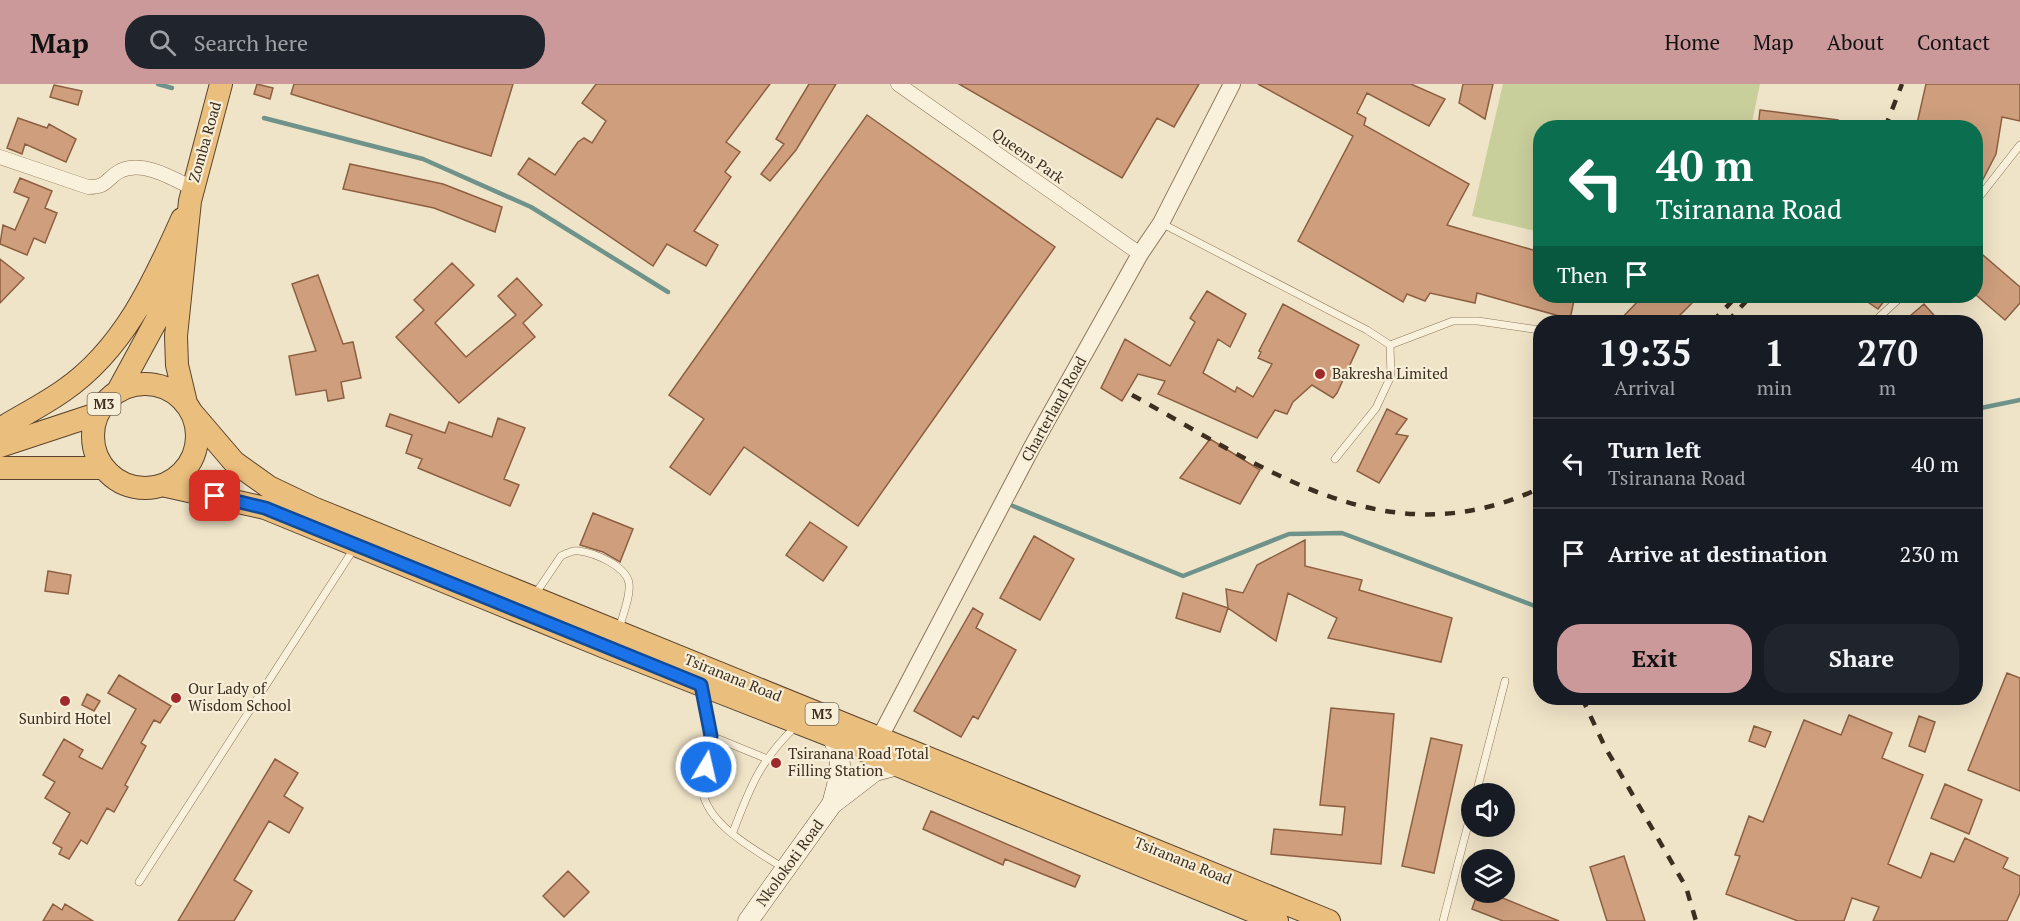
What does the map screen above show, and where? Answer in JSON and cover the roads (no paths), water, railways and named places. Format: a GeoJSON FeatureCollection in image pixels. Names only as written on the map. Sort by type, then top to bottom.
{"type":"FeatureCollection","features":[{"type":"Feature","properties":{"kind":"highway","name":"Zomba Road"},"geometry":{"type":"LineString","coordinates":[[191,194],[221,84]]}},
{"type":"Feature","properties":{"kind":"highway","name":"M3"},"geometry":{"type":"LineString","coordinates":[[190,408],[177,394],[154,384],[142,383],[118,391],[108,399],[97,414],[93,433],[94,446],[104,468],[113,477],[130,485],[149,488],[162,485],[183,472],[191,462],[198,438],[190,408],[177,365],[176,336],[191,194]]}},
{"type":"Feature","properties":{"kind":"highway"},"geometry":{"type":"LineString","coordinates":[[0,429],[65,390],[111,347],[154,284],[191,194]]}},
{"type":"Feature","properties":{"kind":"highway","name":"M3"},"geometry":{"type":"LineString","coordinates":[[118,391],[156,321],[187,243]]}},
{"type":"Feature","properties":{"kind":"highway","name":"Tsiranana Road"},"geometry":{"type":"LineString","coordinates":[[190,408],[234,462],[270,487],[364,530],[880,737],[1329,921]]}},
{"type":"Feature","properties":{"kind":"highway","name":"M3"},"geometry":{"type":"LineString","coordinates":[[0,446],[97,414]]}},
{"type":"Feature","properties":{"kind":"highway"},"geometry":{"type":"LineString","coordinates":[[0,468],[104,468]]}},
{"type":"Feature","properties":{"kind":"highway","name":"Tsiranana Road"},"geometry":{"type":"LineString","coordinates":[[162,485],[265,508],[701,685],[832,735],[897,765],[1277,921]]}},
{"type":"Feature","properties":{"kind":"main road","name":"Nkolokoti Road"},"geometry":{"type":"LineString","coordinates":[[832,735],[840,754],[841,770],[832,804]]}},
{"type":"Feature","properties":{"kind":"main road","name":"Nkolokoti Road"},"geometry":{"type":"LineString","coordinates":[[748,921],[787,870],[832,804],[875,771],[897,765]]}},
{"type":"Feature","properties":{"kind":"street","name":"Queens Park"},"geometry":{"type":"LineString","coordinates":[[898,84],[1140,254]]}},
{"type":"Feature","properties":{"kind":"street","name":"Charterland Road"},"geometry":{"type":"LineString","coordinates":[[880,737],[1032,447],[1140,254],[1161,223],[1232,84]]}},
{"type":"Feature","properties":{"kind":"street"},"geometry":{"type":"LineString","coordinates":[[0,157],[88,188],[100,187],[122,170],[137,168],[158,172],[191,194]]}},
{"type":"Feature","properties":{"kind":"lane"},"geometry":{"type":"LineString","coordinates":[[1983,192],[2020,145]]}},
{"type":"Feature","properties":{"kind":"lane"},"geometry":{"type":"LineString","coordinates":[[1161,223],[1366,330],[1390,345]]}},
{"type":"Feature","properties":{"kind":"lane"},"geometry":{"type":"LineString","coordinates":[[1881,315],[1894,303]]}},
{"type":"Feature","properties":{"kind":"lane"},"geometry":{"type":"LineString","coordinates":[[1390,345],[1453,321],[1478,321],[1533,329]]}},
{"type":"Feature","properties":{"kind":"lane"},"geometry":{"type":"LineString","coordinates":[[1335,459],[1376,408],[1391,376],[1390,345]]}},
{"type":"Feature","properties":{"kind":"lane"},"geometry":{"type":"LineString","coordinates":[[139,882],[357,545]]}},
{"type":"Feature","properties":{"kind":"lane"},"geometry":{"type":"LineString","coordinates":[[533,597],[561,556],[580,551],[602,559],[621,568],[627,575],[630,586],[618,632]]}},
{"type":"Feature","properties":{"kind":"lane"},"geometry":{"type":"LineString","coordinates":[[1479,783],[1505,681]]}},
{"type":"Feature","properties":{"kind":"lane"},"geometry":{"type":"LineString","coordinates":[[701,685],[711,736],[710,752],[702,781],[705,802],[720,821],[733,832],[787,870]]}},
{"type":"Feature","properties":{"kind":"lane"},"geometry":{"type":"LineString","coordinates":[[733,832],[752,782],[765,758],[799,723]]}},
{"type":"Feature","properties":{"kind":"lane"},"geometry":{"type":"LineString","coordinates":[[711,736],[765,758]]}},
{"type":"Feature","properties":{"kind":"lane"},"geometry":{"type":"LineString","coordinates":[[1443,921],[1465,837]]}},
{"type":"Feature","properties":{"kind":"waterway"},"geometry":{"type":"LineString","coordinates":[[158,84],[172,88]]}},
{"type":"Feature","properties":{"kind":"waterway"},"geometry":{"type":"LineString","coordinates":[[264,118],[423,159],[531,207],[668,292]]}},
{"type":"Feature","properties":{"kind":"waterway"},"geometry":{"type":"LineString","coordinates":[[1983,408],[2020,400]]}},
{"type":"Feature","properties":{"kind":"waterway"},"geometry":{"type":"LineString","coordinates":[[1013,506],[1183,576],[1289,534],[1342,533],[1533,605]]}},
{"type":"Feature","properties":{"kind":"railway"},"geometry":{"type":"LineString","coordinates":[[1888,120],[1902,84]]}},
{"type":"Feature","properties":{"kind":"railway"},"geometry":{"type":"LineString","coordinates":[[1719,315],[1730,303]]}},
{"type":"Feature","properties":{"kind":"railway"},"geometry":{"type":"LineString","coordinates":[[1733,315],[1745,303]]}},
{"type":"Feature","properties":{"kind":"railway"},"geometry":{"type":"LineString","coordinates":[[1132,395],[1278,475],[1328,496],[1378,510],[1430,514],[1484,508],[1533,490]]}},
{"type":"Feature","properties":{"kind":"railway"},"geometry":{"type":"LineString","coordinates":[[1585,705],[1605,747],[1686,887],[1696,921]]}},
{"type":"Feature","properties":{"kind":"place","name":"Bakresha Limited"},"geometry":{"type":"Point","coordinates":[1320,374]}},
{"type":"Feature","properties":{"kind":"place","name":"Our Lady of Wisdom School"},"geometry":{"type":"Point","coordinates":[176,698]}},
{"type":"Feature","properties":{"kind":"place","name":"Sunbird Hotel"},"geometry":{"type":"Point","coordinates":[65,701]}},
{"type":"Feature","properties":{"kind":"place","name":"Tsiranana Road Total Filling Station"},"geometry":{"type":"Point","coordinates":[776,763]}}]}
